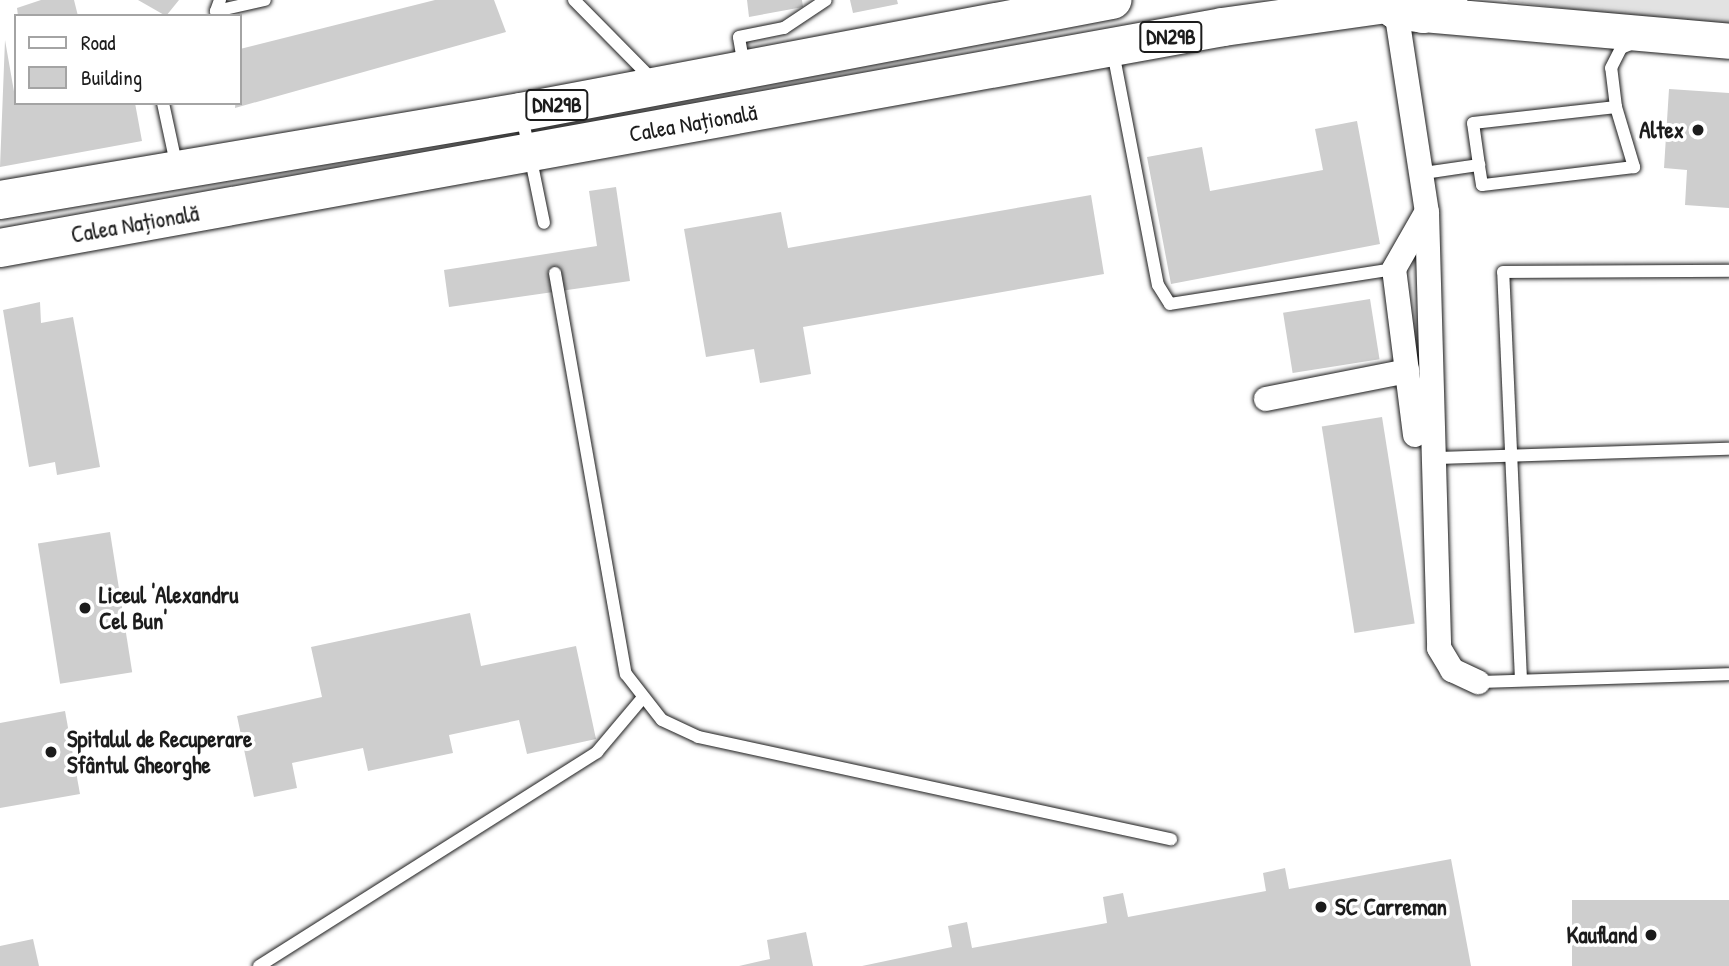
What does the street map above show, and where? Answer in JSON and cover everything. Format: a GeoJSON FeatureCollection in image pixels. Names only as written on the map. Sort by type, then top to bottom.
{"type":"FeatureCollection","features":[{"type":"Feature","properties":{"kind":"main road","name":"Calea Națională"},"geometry":{"type":"LineString","coordinates":[[0,248],[529,152],[680,103],[744,70],[1011,9],[1112,0]]}},
{"type":"Feature","properties":{"kind":"main road","name":"Calea Națională"},"geometry":{"type":"LineString","coordinates":[[0,200],[521,112],[680,103],[1023,65],[1113,48],[1407,6]]}},
{"type":"Feature","properties":{"kind":"main road"},"geometry":{"type":"LineString","coordinates":[[1407,6],[1729,41]]}},
{"type":"Feature","properties":{"kind":"street"},"geometry":{"type":"LineString","coordinates":[[1407,6],[1427,212],[1436,458],[1439,648],[1452,670],[1478,682]]}},
{"type":"Feature","properties":{"kind":"street"},"geometry":{"type":"LineString","coordinates":[[1011,9],[1023,65]]}},
{"type":"Feature","properties":{"kind":"street"},"geometry":{"type":"LineString","coordinates":[[1415,435],[1394,268],[1427,212]]}},
{"type":"Feature","properties":{"kind":"street"},"geometry":{"type":"LineString","coordinates":[[1266,399],[1407,371]]}},
{"type":"Feature","properties":{"kind":"lane"},"geometry":{"type":"LineString","coordinates":[[216,9],[265,0]]}},
{"type":"Feature","properties":{"kind":"lane"},"geometry":{"type":"LineString","coordinates":[[574,0],[680,103]]}},
{"type":"Feature","properties":{"kind":"lane"},"geometry":{"type":"LineString","coordinates":[[744,70],[740,37],[784,28],[826,0]]}},
{"type":"Feature","properties":{"kind":"lane"},"geometry":{"type":"LineString","coordinates":[[1616,107],[1473,123],[1482,185],[1634,167],[1616,107],[1611,68],[1622,48],[1656,34]]}},
{"type":"Feature","properties":{"kind":"lane"},"geometry":{"type":"LineString","coordinates":[[1113,48],[1158,285],[1170,304],[1394,268]]}},
{"type":"Feature","properties":{"kind":"lane"},"geometry":{"type":"LineString","coordinates":[[163,105],[178,170]]}},
{"type":"Feature","properties":{"kind":"lane"},"geometry":{"type":"LineString","coordinates":[[521,112],[544,223]]}},
{"type":"Feature","properties":{"kind":"lane"},"geometry":{"type":"LineString","coordinates":[[1423,173],[1479,165]]}},
{"type":"Feature","properties":{"kind":"lane"},"geometry":{"type":"LineString","coordinates":[[1521,680],[1514,456],[1503,272],[1729,271]]}},
{"type":"Feature","properties":{"kind":"lane"},"geometry":{"type":"LineString","coordinates":[[555,273],[626,674],[641,700],[662,720],[698,737],[1171,839]]}},
{"type":"Feature","properties":{"kind":"lane"},"geometry":{"type":"LineString","coordinates":[[1436,458],[1729,449]]}},
{"type":"Feature","properties":{"kind":"lane"},"geometry":{"type":"LineString","coordinates":[[1478,682],[1729,674]]}},
{"type":"Feature","properties":{"kind":"lane"},"geometry":{"type":"LineString","coordinates":[[259,966],[597,752],[641,700]]}},
{"type":"Feature","properties":{"kind":"shaded area"},"geometry":{"type":"Polygon","coordinates":[[[1508,0],[1729,0],[1729,29],[1507,1],[1508,0]]]}},
{"type":"Feature","properties":{"kind":"building"},"geometry":{"type":"Polygon","coordinates":[[[41,0],[74,0],[78,14],[18,14],[17,8],[41,0]]]}},
{"type":"Feature","properties":{"kind":"building"},"geometry":{"type":"Polygon","coordinates":[[[138,0],[179,0],[168,14],[162,14],[138,0]]]}},
{"type":"Feature","properties":{"kind":"building"},"geometry":{"type":"Polygon","coordinates":[[[435,0],[494,0],[506,32],[235,108],[235,105],[242,105],[242,48],[435,0]]]}},
{"type":"Feature","properties":{"kind":"building"},"geometry":{"type":"Polygon","coordinates":[[[747,0],[802,0],[803,7],[749,17],[747,0]]]}},
{"type":"Feature","properties":{"kind":"building"},"geometry":{"type":"Polygon","coordinates":[[[850,0],[897,0],[898,4],[853,13],[850,0]]]}},
{"type":"Feature","properties":{"kind":"building"},"geometry":{"type":"Polygon","coordinates":[[[5,40],[14,105],[135,105],[142,141],[0,167],[5,40]]]}},
{"type":"Feature","properties":{"kind":"building","name":"Altex"},"geometry":{"type":"Polygon","coordinates":[[[1669,89],[1729,93],[1729,208],[1685,205],[1687,170],[1664,168],[1669,89]]]}},
{"type":"Feature","properties":{"kind":"building"},"geometry":{"type":"Polygon","coordinates":[[[1357,121],[1380,244],[1171,284],[1147,157],[1202,147],[1210,191],[1323,170],[1315,129],[1357,121]]]}},
{"type":"Feature","properties":{"kind":"building"},"geometry":{"type":"Polygon","coordinates":[[[616,187],[630,281],[449,307],[444,270],[597,246],[589,191],[616,187]]]}},
{"type":"Feature","properties":{"kind":"building"},"geometry":{"type":"Polygon","coordinates":[[[1091,195],[1104,274],[803,327],[811,374],[760,383],[754,349],[706,357],[684,229],[781,212],[788,248],[1091,195]]]}},
{"type":"Feature","properties":{"kind":"building"},"geometry":{"type":"Polygon","coordinates":[[[1370,299],[1380,359],[1293,373],[1283,313],[1370,299]]]}},
{"type":"Feature","properties":{"kind":"building"},"geometry":{"type":"Polygon","coordinates":[[[40,302],[41,323],[73,317],[100,467],[57,475],[55,462],[29,467],[3,310],[40,302]]]}},
{"type":"Feature","properties":{"kind":"building"},"geometry":{"type":"Polygon","coordinates":[[[1382,417],[1415,623],[1354,633],[1322,427],[1382,417]]]}},
{"type":"Feature","properties":{"kind":"building","name":"Liceul 'Alexandru Cel Bun'"},"geometry":{"type":"Polygon","coordinates":[[[110,532],[132,672],[60,684],[38,543],[110,532]]]}},
{"type":"Feature","properties":{"kind":"building"},"geometry":{"type":"Polygon","coordinates":[[[470,613],[481,666],[576,646],[596,739],[527,754],[519,720],[449,735],[453,753],[368,771],[363,748],[292,763],[297,788],[254,797],[237,716],[322,697],[311,647],[470,613]]]}},
{"type":"Feature","properties":{"kind":"building"},"geometry":{"type":"Polygon","coordinates":[[[65,711],[80,794],[0,808],[0,723],[65,711]]]}},
{"type":"Feature","properties":{"kind":"building","name":"SC Carreman"},"geometry":{"type":"Polygon","coordinates":[[[1451,859],[1471,966],[862,966],[952,947],[948,926],[967,922],[972,948],[1107,923],[1103,897],[1123,893],[1128,917],[1266,891],[1263,873],[1285,868],[1289,889],[1451,859]]]}},
{"type":"Feature","properties":{"kind":"building","name":"Kaufland"},"geometry":{"type":"Polygon","coordinates":[[[1572,900],[1729,900],[1729,966],[1572,966],[1572,900]]]}},
{"type":"Feature","properties":{"kind":"building"},"geometry":{"type":"Polygon","coordinates":[[[806,932],[813,966],[739,966],[770,959],[767,940],[806,932]]]}},
{"type":"Feature","properties":{"kind":"building"},"geometry":{"type":"Polygon","coordinates":[[[33,939],[39,966],[0,966],[0,946],[33,939]]]}},
{"type":"Feature","properties":{"kind":"place","name":"Altex"},"geometry":{"type":"Point","coordinates":[1698,130]}},
{"type":"Feature","properties":{"kind":"place","name":"Liceul 'Alexandru Cel Bun'"},"geometry":{"type":"Point","coordinates":[85,608]}},
{"type":"Feature","properties":{"kind":"place","name":"Spitalul de Recuperare Sfântul Gheorghe"},"geometry":{"type":"Point","coordinates":[51,752]}},
{"type":"Feature","properties":{"kind":"place","name":"SC Carreman"},"geometry":{"type":"Point","coordinates":[1321,907]}},
{"type":"Feature","properties":{"kind":"place","name":"Kaufland"},"geometry":{"type":"Point","coordinates":[1651,935]}}]}
